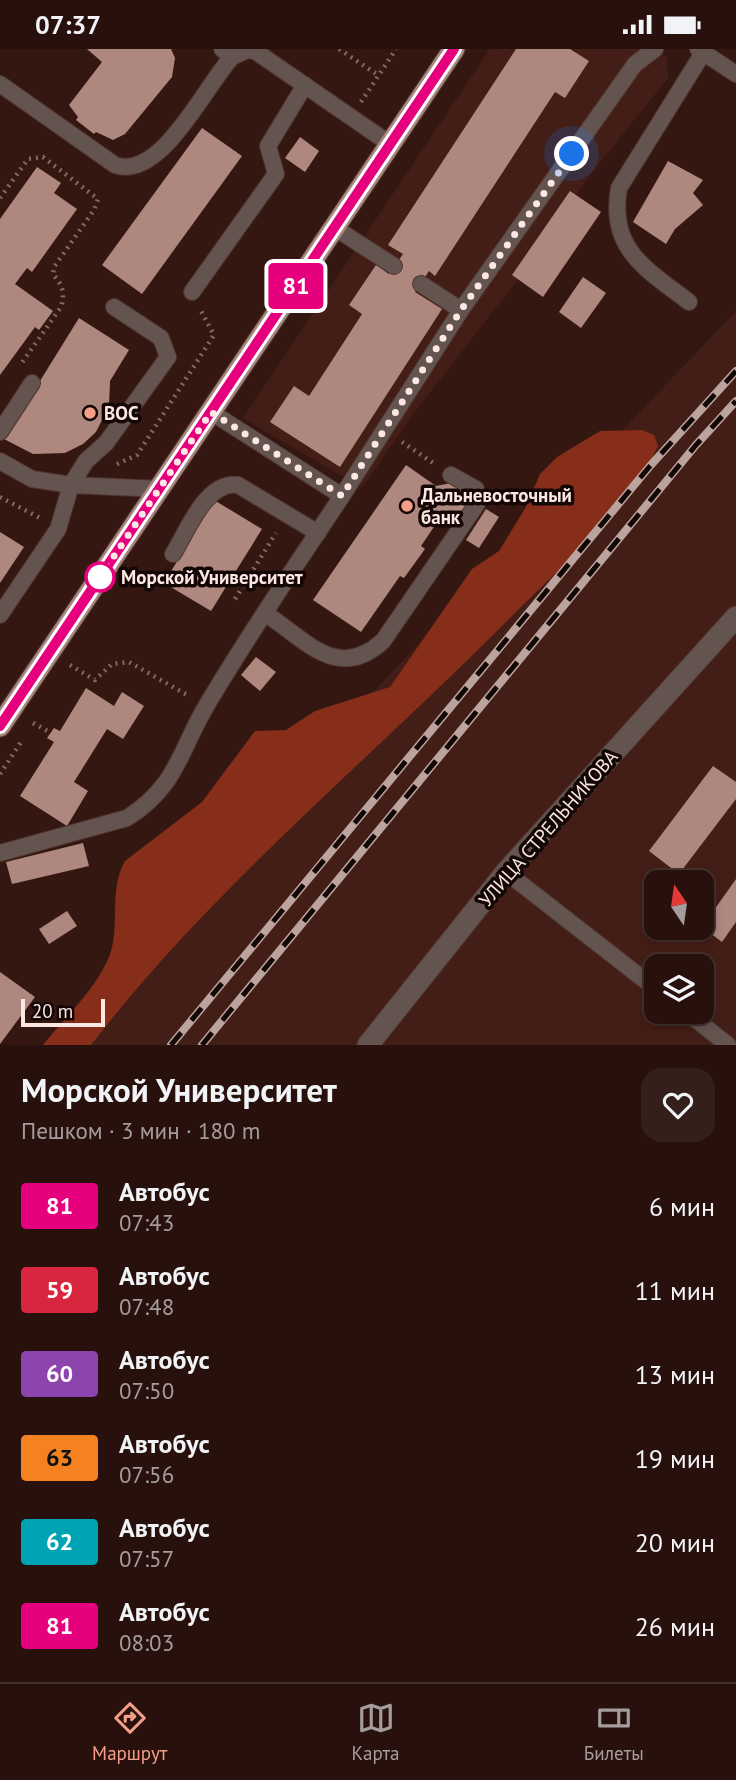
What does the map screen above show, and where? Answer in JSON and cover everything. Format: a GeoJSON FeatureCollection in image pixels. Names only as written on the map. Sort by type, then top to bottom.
{"type":"FeatureCollection","features":[{"type":"Feature","properties":{"kind":"main road"},"geometry":{"type":"LineString","coordinates":[[0,726],[454,49]]}},
{"type":"Feature","properties":{"kind":"street","name":"УЛИЦА СТРЕЛЬНИКОВА"},"geometry":{"type":"LineString","coordinates":[[368,1045],[506,872],[736,617]]}},
{"type":"Feature","properties":{"kind":"lane"},"geometry":{"type":"LineString","coordinates":[[0,84],[115,165],[134,168],[159,153],[227,53],[247,49],[255,51],[390,144]]}},
{"type":"Feature","properties":{"kind":"lane"},"geometry":{"type":"LineString","coordinates":[[0,853],[105,826],[144,807],[170,777],[190,744],[206,705],[461,310],[635,64],[655,49]]}},
{"type":"Feature","properties":{"kind":"lane"},"geometry":{"type":"LineString","coordinates":[[689,302],[641,265],[627,247],[614,214],[619,188],[701,51],[736,74]]}},
{"type":"Feature","properties":{"kind":"lane"},"geometry":{"type":"LineString","coordinates":[[192,292],[276,174],[268,146],[305,85]]}},
{"type":"Feature","properties":{"kind":"lane"},"geometry":{"type":"LineString","coordinates":[[335,228],[394,266]]}},
{"type":"Feature","properties":{"kind":"lane"},"geometry":{"type":"LineString","coordinates":[[421,283],[461,310]]}},
{"type":"Feature","properties":{"kind":"lane"},"geometry":{"type":"LineString","coordinates":[[0,615],[58,529],[71,485],[86,461],[106,443],[168,357],[161,338],[114,307]]}},
{"type":"Feature","properties":{"kind":"lane"},"geometry":{"type":"LineString","coordinates":[[0,432],[32,383]]}},
{"type":"Feature","properties":{"kind":"lane"},"geometry":{"type":"LineString","coordinates":[[211,412],[342,496]]}},
{"type":"Feature","properties":{"kind":"lane"},"geometry":{"type":"LineString","coordinates":[[0,461],[32,479],[71,485],[161,489]]}},
{"type":"Feature","properties":{"kind":"lane"},"geometry":{"type":"LineString","coordinates":[[266,614],[335,659],[349,660],[367,655],[383,641],[477,504],[476,489],[451,475]]}},
{"type":"Feature","properties":{"kind":"lane"},"geometry":{"type":"LineString","coordinates":[[173,554],[212,493],[228,485],[238,485],[318,533]]}},
{"type":"Feature","properties":{"kind":"lane"},"geometry":{"type":"LineString","coordinates":[[506,872],[644,980]]}},
{"type":"Feature","properties":{"kind":"lane"},"geometry":{"type":"LineString","coordinates":[[701,1024],[728,1045]]}},
{"type":"Feature","properties":{"kind":"path"},"geometry":{"type":"LineString","coordinates":[[339,49],[378,75]]}},
{"type":"Feature","properties":{"kind":"path"},"geometry":{"type":"LineString","coordinates":[[352,117],[396,49]]}},
{"type":"Feature","properties":{"kind":"path"},"geometry":{"type":"LineString","coordinates":[[0,198],[28,159],[34,156],[43,157],[98,199],[94,210],[54,267],[53,275],[60,281],[64,297],[61,307],[15,372]]}},
{"type":"Feature","properties":{"kind":"path"},"geometry":{"type":"LineString","coordinates":[[384,431],[451,475]]}},
{"type":"Feature","properties":{"kind":"path"},"geometry":{"type":"LineString","coordinates":[[0,497],[58,529]]}},
{"type":"Feature","properties":{"kind":"path"},"geometry":{"type":"LineString","coordinates":[[235,599],[288,514]]}},
{"type":"Feature","properties":{"kind":"path"},"geometry":{"type":"LineString","coordinates":[[70,665],[95,680],[112,664],[128,662],[206,705]]}},
{"type":"Feature","properties":{"kind":"path"},"geometry":{"type":"LineString","coordinates":[[33,723],[51,733]]}},
{"type":"Feature","properties":{"kind":"shaded area"},"geometry":{"type":"Polygon","coordinates":[[[490,49],[657,49],[667,58],[668,78],[590,175],[519,278],[411,417],[362,488],[243,418],[490,49]]]}},
{"type":"Feature","properties":{"kind":"shaded area"},"geometry":{"type":"Polygon","coordinates":[[[736,311],[736,1045],[60,1045],[121,957],[736,311]]]}},
{"type":"Feature","properties":{"kind":"shaded area"},"geometry":{"type":"Polygon","coordinates":[[[642,430],[654,435],[658,446],[629,493],[590,539],[239,879],[187,932],[91,1045],[43,1045],[88,992],[109,957],[114,933],[117,884],[125,861],[202,802],[255,731],[286,730],[315,711],[390,687],[472,569],[499,551],[526,507],[540,474],[557,457],[600,431],[642,430]]]}},
{"type":"Feature","properties":{"kind":"building"},"geometry":{"type":"Polygon","coordinates":[[[87,49],[171,49],[175,58],[172,77],[125,134],[113,140],[96,132],[94,134],[76,120],[78,117],[69,105],[102,62],[87,49]]]}},
{"type":"Feature","properties":{"kind":"building"},"geometry":{"type":"Polygon","coordinates":[[[516,49],[570,49],[589,61],[565,98],[555,92],[435,276],[429,271],[415,292],[442,309],[340,467],[270,422],[294,386],[309,396],[362,314],[349,305],[376,265],[389,274],[403,254],[388,245],[516,49]]]}},
{"type":"Feature","properties":{"kind":"building"},"geometry":{"type":"Polygon","coordinates":[[[202,128],[242,156],[142,294],[102,265],[202,128]]]}},
{"type":"Feature","properties":{"kind":"building"},"geometry":{"type":"Polygon","coordinates":[[[300,137],[319,151],[305,172],[285,158],[300,137]]]}},
{"type":"Feature","properties":{"kind":"building"},"geometry":{"type":"Polygon","coordinates":[[[668,161],[703,180],[693,193],[703,205],[675,229],[666,244],[633,222],[668,161]]]}},
{"type":"Feature","properties":{"kind":"building"},"geometry":{"type":"Polygon","coordinates":[[[37,167],[61,183],[54,193],[77,209],[32,272],[27,268],[15,284],[53,311],[39,330],[35,327],[0,375],[0,219],[37,167]]]}},
{"type":"Feature","properties":{"kind":"building"},"geometry":{"type":"Polygon","coordinates":[[[570,191],[601,212],[543,297],[512,275],[570,191]]]}},
{"type":"Feature","properties":{"kind":"building"},"geometry":{"type":"Polygon","coordinates":[[[583,277],[606,293],[581,328],[559,312],[583,277]]]}},
{"type":"Feature","properties":{"kind":"building"},"geometry":{"type":"Polygon","coordinates":[[[79,318],[129,350],[110,381],[109,406],[96,432],[83,444],[65,453],[33,454],[4,439],[79,318]]]}},
{"type":"Feature","properties":{"kind":"building"},"geometry":{"type":"Polygon","coordinates":[[[406,465],[436,486],[451,483],[462,489],[466,508],[456,518],[440,518],[421,546],[425,549],[404,578],[400,576],[361,632],[313,600],[406,465]]]}},
{"type":"Feature","properties":{"kind":"building"},"geometry":{"type":"Polygon","coordinates":[[[214,500],[262,529],[211,611],[164,583],[214,500]]]}},
{"type":"Feature","properties":{"kind":"building"},"geometry":{"type":"Polygon","coordinates":[[[486,509],[499,517],[479,548],[466,540],[486,509]]]}},
{"type":"Feature","properties":{"kind":"building"},"geometry":{"type":"Polygon","coordinates":[[[0,532],[24,547],[0,583],[0,532]]]}},
{"type":"Feature","properties":{"kind":"building"},"geometry":{"type":"Polygon","coordinates":[[[256,657],[276,672],[260,691],[241,675],[256,657]]]}},
{"type":"Feature","properties":{"kind":"building"},"geometry":{"type":"Polygon","coordinates":[[[86,688],[114,706],[122,692],[144,706],[123,739],[107,729],[74,782],[88,791],[67,826],[20,796],[54,742],[47,738],[54,728],[60,731],[86,688]]]}},
{"type":"Feature","properties":{"kind":"building"},"geometry":{"type":"Polygon","coordinates":[[[713,766],[736,782],[736,799],[682,870],[674,870],[649,851],[713,766]]]}},
{"type":"Feature","properties":{"kind":"building"},"geometry":{"type":"Polygon","coordinates":[[[83,843],[89,866],[12,884],[6,862],[83,843]]]}},
{"type":"Feature","properties":{"kind":"building"},"geometry":{"type":"Polygon","coordinates":[[[736,879],[736,922],[722,942],[714,936],[714,910],[736,879]]]}},
{"type":"Feature","properties":{"kind":"building"},"geometry":{"type":"Polygon","coordinates":[[[67,911],[77,926],[49,944],[39,929],[67,911]]]}},
{"type":"Feature","properties":{"kind":"building"},"geometry":{"type":"Polygon","coordinates":[[[0,972],[35,997],[0,1044],[0,972]]]}},
{"type":"Feature","properties":{"kind":"railway"},"geometry":{"type":"LineString","coordinates":[[171,1045],[650,466],[736,371]]}},
{"type":"Feature","properties":{"kind":"railway"},"geometry":{"type":"LineString","coordinates":[[202,1045],[696,445],[736,401]]}},
{"type":"Feature","properties":{"kind":"bus line","name":"81"},"geometry":{"type":"LineString","coordinates":[[0,726],[454,49]]}},
{"type":"Feature","properties":{"kind":"place","name":"BOC"},"geometry":{"type":"Point","coordinates":[90,413]}},
{"type":"Feature","properties":{"kind":"place","name":"Дальневосточный банк"},"geometry":{"type":"Point","coordinates":[407,506]}},
{"type":"Feature","properties":{"kind":"place","name":"Морской Университет"},"geometry":{"type":"Point","coordinates":[100,577]}},
{"type":"Feature","properties":{"kind":"route"},"geometry":{"type":"LineString","coordinates":[[100,577],[211,412],[342,496],[461,310],[572,154]]}}]}
